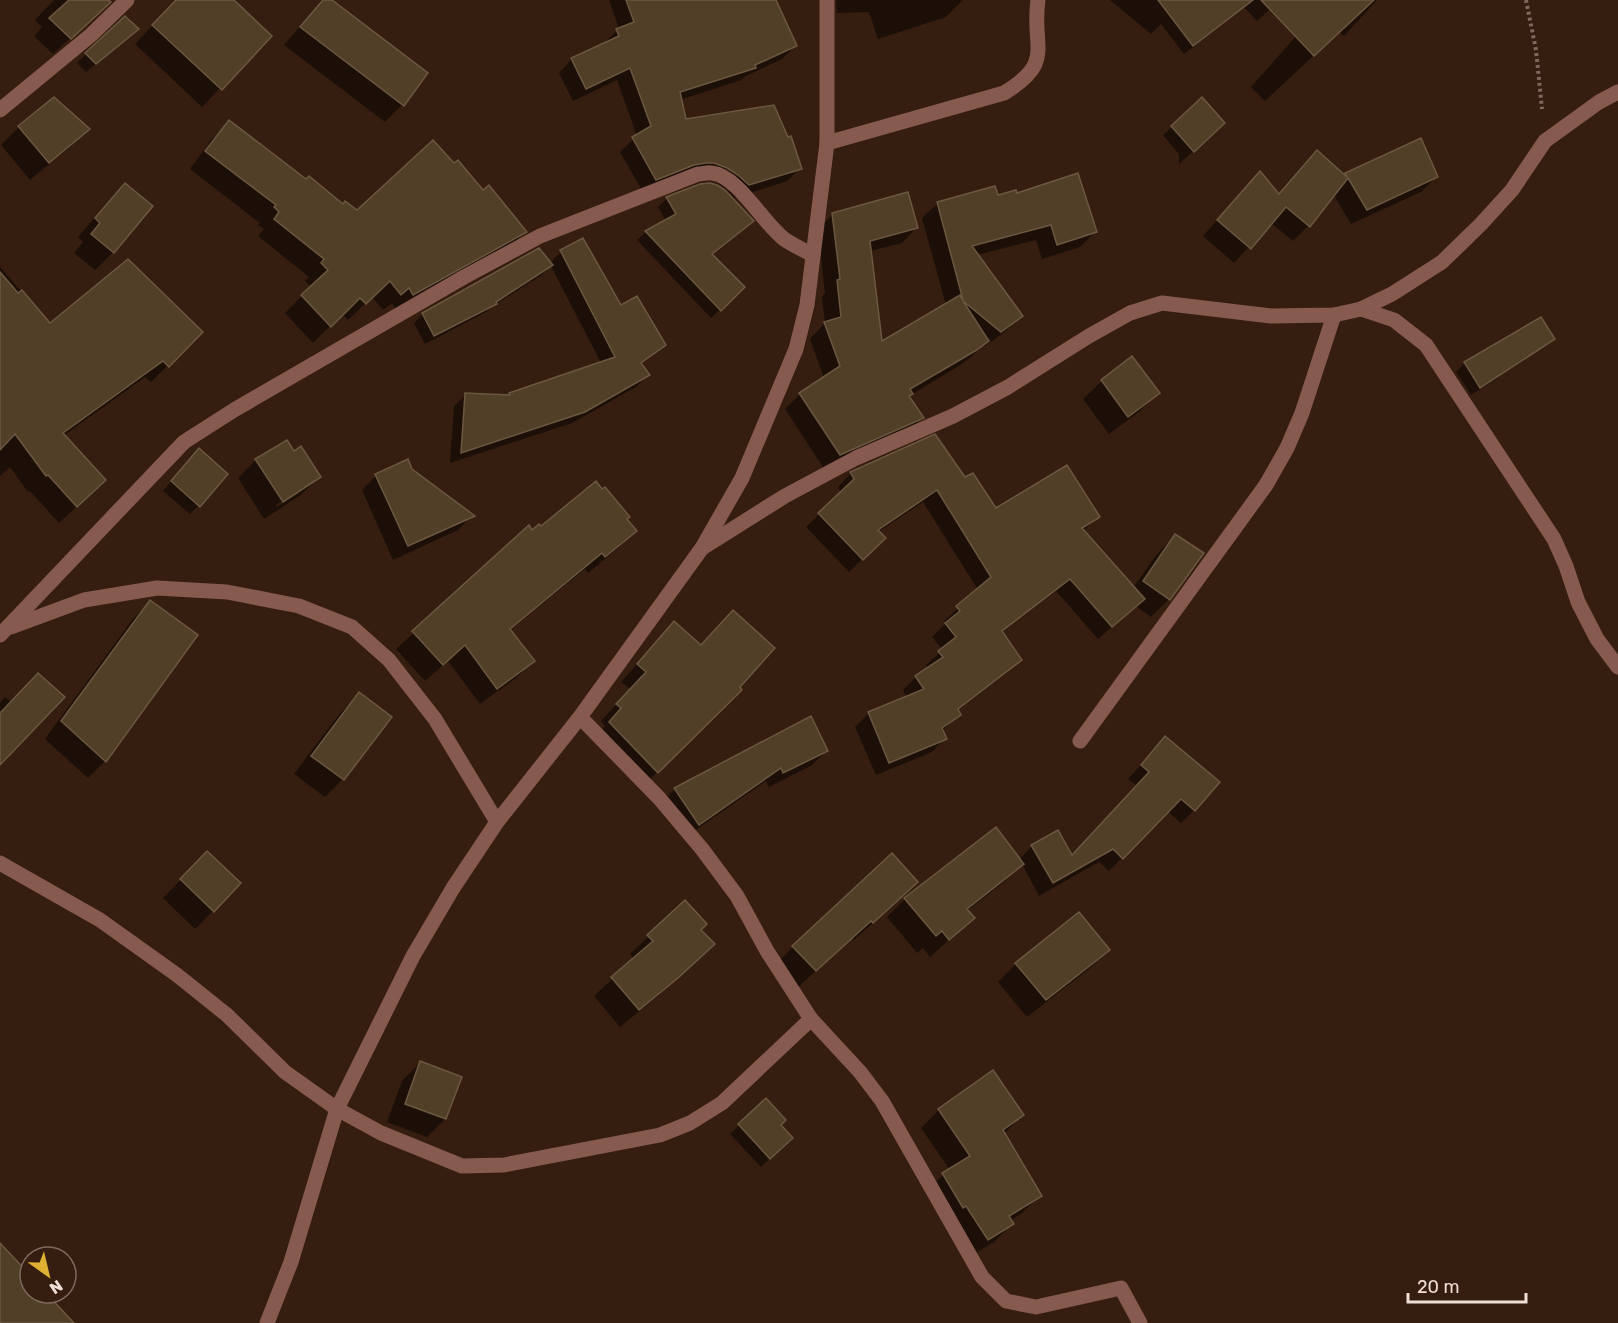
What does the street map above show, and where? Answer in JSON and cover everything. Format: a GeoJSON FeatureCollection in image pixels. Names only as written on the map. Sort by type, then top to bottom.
{"type":"FeatureCollection","features":[{"type":"Feature","properties":{"kind":"street"},"geometry":{"type":"LineString","coordinates":[[0,110],[91,35],[127,0]]}},
{"type":"Feature","properties":{"kind":"street"},"geometry":{"type":"LineString","coordinates":[[267,1323],[291,1262],[337,1110],[413,956],[453,888],[497,822],[580,717],[702,548],[741,478],[796,349],[807,305],[827,143],[827,0]]}},
{"type":"Feature","properties":{"kind":"street"},"geometry":{"type":"LineString","coordinates":[[827,143],[1004,93],[1020,83],[1030,73],[1037,60],[1039,47],[1036,11],[1038,0]]}},
{"type":"Feature","properties":{"kind":"street"},"geometry":{"type":"LineString","coordinates":[[702,548],[785,496],[856,458],[953,416],[1008,387],[1089,336],[1131,313],[1162,303],[1271,316],[1334,315],[1361,309],[1392,294],[1442,262],[1481,224],[1512,190],[1545,141],[1599,102],[1618,92]]}},
{"type":"Feature","properties":{"kind":"street"},"geometry":{"type":"LineString","coordinates":[[4,632],[184,442],[464,277],[540,236],[698,174],[713,173],[729,180],[743,193],[765,221],[784,239],[813,255]]}},
{"type":"Feature","properties":{"kind":"street"},"geometry":{"type":"LineString","coordinates":[[1361,309],[1394,320],[1425,345],[1554,539],[1578,602],[1597,639],[1618,667]]}},
{"type":"Feature","properties":{"kind":"street"},"geometry":{"type":"LineString","coordinates":[[1080,741],[1266,485],[1287,448],[1302,413],[1334,315]]}},
{"type":"Feature","properties":{"kind":"street"},"geometry":{"type":"LineString","coordinates":[[4,632],[84,600],[157,588],[227,592],[300,606],[352,627],[389,660],[435,719],[497,822]]}},
{"type":"Feature","properties":{"kind":"street"},"geometry":{"type":"LineString","coordinates":[[580,717],[659,798],[702,849],[737,896],[767,951],[811,1020],[860,1072],[882,1101],[982,1277],[1006,1301],[1036,1307],[1121,1288],[1140,1323]]}},
{"type":"Feature","properties":{"kind":"street"},"geometry":{"type":"LineString","coordinates":[[0,863],[100,920],[177,975],[227,1015],[285,1072],[337,1110],[381,1133],[462,1166],[504,1165],[526,1161],[660,1135],[690,1123],[723,1103],[811,1020]]}},
{"type":"Feature","properties":{"kind":"path"},"geometry":{"type":"LineString","coordinates":[[1526,0],[1536,50],[1545,141]]}},
{"type":"Feature","properties":{"kind":"building"},"geometry":{"type":"Polygon","coordinates":[[[69,0],[109,0],[111,2],[71,39],[49,18],[69,0]]]}},
{"type":"Feature","properties":{"kind":"building"},"geometry":{"type":"Polygon","coordinates":[[[176,0],[234,0],[272,36],[222,90],[152,25],[176,0]]]}},
{"type":"Feature","properties":{"kind":"building"},"geometry":{"type":"Polygon","coordinates":[[[323,0],[332,0],[428,73],[404,106],[300,27],[323,0]]]}},
{"type":"Feature","properties":{"kind":"building"},"geometry":{"type":"Polygon","coordinates":[[[626,0],[776,0],[797,46],[755,65],[756,68],[680,92],[686,119],[774,105],[788,137],[791,136],[802,169],[749,185],[727,168],[714,163],[706,163],[694,165],[656,180],[632,137],[651,126],[630,68],[586,89],[571,58],[619,36],[616,29],[634,22],[626,0]]]}},
{"type":"Feature","properties":{"kind":"building"},"geometry":{"type":"Polygon","coordinates":[[[1158,0],[1253,0],[1193,46],[1158,0]]]}},
{"type":"Feature","properties":{"kind":"building"},"geometry":{"type":"Polygon","coordinates":[[[1261,0],[1374,0],[1314,56],[1261,0]]]}},
{"type":"Feature","properties":{"kind":"building"},"geometry":{"type":"Polygon","coordinates":[[[125,16],[139,29],[96,64],[85,53],[125,16]]]}},
{"type":"Feature","properties":{"kind":"building"},"geometry":{"type":"Polygon","coordinates":[[[54,97],[90,129],[49,163],[18,126],[54,97]]]}},
{"type":"Feature","properties":{"kind":"building"},"geometry":{"type":"Polygon","coordinates":[[[1202,97],[1225,123],[1194,152],[1171,126],[1202,97]]]}},
{"type":"Feature","properties":{"kind":"building"},"geometry":{"type":"Polygon","coordinates":[[[229,120],[306,179],[309,176],[343,204],[345,201],[357,210],[433,140],[454,163],[458,160],[483,190],[489,185],[527,232],[413,295],[409,288],[401,295],[390,281],[366,304],[360,298],[331,327],[301,295],[328,270],[321,263],[324,259],[274,219],[279,212],[274,207],[276,205],[205,151],[229,120]]]}},
{"type":"Feature","properties":{"kind":"building"},"geometry":{"type":"Polygon","coordinates":[[[1421,138],[1438,177],[1367,210],[1348,178],[1310,227],[1286,207],[1251,249],[1217,220],[1260,171],[1279,194],[1317,150],[1347,177],[1345,173],[1421,138]]]}},
{"type":"Feature","properties":{"kind":"building"},"geometry":{"type":"Polygon","coordinates":[[[1078,173],[1097,232],[1057,245],[1051,225],[972,246],[1023,316],[1001,332],[963,301],[989,341],[910,389],[913,394],[909,396],[924,418],[840,455],[799,393],[840,366],[824,322],[841,317],[837,280],[840,279],[832,213],[908,192],[918,228],[870,241],[882,341],[960,295],[963,300],[937,202],[995,186],[998,195],[1016,190],[1017,193],[1078,173]]]}},
{"type":"Feature","properties":{"kind":"building"},"geometry":{"type":"Polygon","coordinates":[[[125,183],[153,206],[114,253],[91,234],[100,223],[95,218],[125,183]]]}},
{"type":"Feature","properties":{"kind":"building"},"geometry":{"type":"Polygon","coordinates":[[[710,183],[725,190],[754,221],[712,254],[745,287],[721,311],[645,231],[676,214],[666,197],[700,184],[710,183]]]}},
{"type":"Feature","properties":{"kind":"building"},"geometry":{"type":"Polygon","coordinates":[[[583,238],[621,305],[637,296],[666,345],[641,363],[650,375],[585,412],[461,453],[465,393],[510,395],[509,393],[615,357],[560,250],[583,238]]]}},
{"type":"Feature","properties":{"kind":"building"},"geometry":{"type":"Polygon","coordinates":[[[539,248],[553,265],[496,302],[497,304],[434,336],[422,313],[539,248]]]}},
{"type":"Feature","properties":{"kind":"building"},"geometry":{"type":"Polygon","coordinates":[[[128,259],[203,332],[169,367],[163,361],[63,433],[106,480],[77,507],[48,475],[46,476],[15,434],[0,450],[0,272],[18,293],[22,290],[50,323],[128,259]]]}},
{"type":"Feature","properties":{"kind":"building"},"geometry":{"type":"Polygon","coordinates":[[[1541,317],[1555,339],[1480,388],[1464,362],[1541,317]]]}},
{"type":"Feature","properties":{"kind":"building"},"geometry":{"type":"Polygon","coordinates":[[[1132,356],[1160,393],[1128,417],[1101,380],[1132,356]]]}},
{"type":"Feature","properties":{"kind":"building"},"geometry":{"type":"Polygon","coordinates":[[[935,434],[965,477],[973,473],[996,508],[1067,465],[1100,517],[1082,528],[1145,599],[1112,627],[1070,579],[1002,631],[1022,660],[958,709],[961,715],[942,728],[947,739],[889,763],[868,712],[924,689],[915,676],[943,657],[938,651],[956,637],[945,623],[960,611],[956,606],[991,577],[937,490],[878,530],[886,538],[863,560],[818,513],[854,479],[850,472],[935,434]]]}},
{"type":"Feature","properties":{"kind":"building"},"geometry":{"type":"Polygon","coordinates":[[[287,440],[294,451],[301,446],[321,477],[283,502],[255,459],[287,440]]]}},
{"type":"Feature","properties":{"kind":"building"},"geometry":{"type":"Polygon","coordinates":[[[199,448],[228,474],[200,507],[171,481],[199,448]]]}},
{"type":"Feature","properties":{"kind":"building"},"geometry":{"type":"Polygon","coordinates":[[[408,459],[412,469],[475,516],[408,546],[375,474],[408,459]]]}},
{"type":"Feature","properties":{"kind":"building"},"geometry":{"type":"Polygon","coordinates":[[[596,481],[602,489],[605,487],[630,517],[627,519],[637,531],[605,557],[602,553],[510,629],[535,661],[497,689],[465,645],[443,665],[412,631],[529,525],[532,530],[539,524],[541,526],[596,481]]]}},
{"type":"Feature","properties":{"kind":"building"},"geometry":{"type":"Polygon","coordinates":[[[1175,534],[1204,553],[1170,600],[1143,581],[1175,534]]]}},
{"type":"Feature","properties":{"kind":"building"},"geometry":{"type":"Polygon","coordinates":[[[150,600],[198,635],[106,762],[61,721],[150,600]]]}},
{"type":"Feature","properties":{"kind":"building"},"geometry":{"type":"Polygon","coordinates":[[[733,610],[775,648],[740,687],[742,690],[658,773],[609,722],[621,708],[616,704],[646,672],[637,664],[674,621],[701,645],[733,610]]]}},
{"type":"Feature","properties":{"kind":"building"},"geometry":{"type":"Polygon","coordinates":[[[38,673],[65,697],[0,765],[0,713],[38,673]]]}},
{"type":"Feature","properties":{"kind":"building"},"geometry":{"type":"Polygon","coordinates":[[[359,692],[392,717],[344,780],[311,756],[359,692]]]}},
{"type":"Feature","properties":{"kind":"building"},"geometry":{"type":"Polygon","coordinates":[[[811,716],[828,751],[783,773],[781,768],[699,825],[674,788],[811,716]]]}},
{"type":"Feature","properties":{"kind":"building"},"geometry":{"type":"Polygon","coordinates":[[[1165,736],[1220,782],[1195,811],[1181,799],[1123,859],[1113,849],[1053,883],[1031,845],[1058,830],[1072,855],[1149,772],[1141,765],[1165,736]]]}},
{"type":"Feature","properties":{"kind":"building"},"geometry":{"type":"Polygon","coordinates":[[[996,827],[1024,864],[967,909],[975,918],[949,940],[942,931],[936,936],[904,898],[996,827]]]}},
{"type":"Feature","properties":{"kind":"building"},"geometry":{"type":"Polygon","coordinates":[[[207,851],[241,883],[214,912],[180,879],[207,851]]]}},
{"type":"Feature","properties":{"kind":"building"},"geometry":{"type":"Polygon","coordinates":[[[892,853],[918,882],[816,971],[792,946],[892,853]]]}},
{"type":"Feature","properties":{"kind":"building"},"geometry":{"type":"Polygon","coordinates":[[[685,900],[707,924],[701,930],[715,944],[639,1010],[611,977],[653,941],[647,935],[685,900]]]}},
{"type":"Feature","properties":{"kind":"building"},"geometry":{"type":"Polygon","coordinates":[[[1079,912],[1110,950],[1046,1000],[1015,963],[1079,912]]]}},
{"type":"Feature","properties":{"kind":"building"},"geometry":{"type":"Polygon","coordinates":[[[420,1061],[462,1077],[446,1119],[405,1104],[420,1061]]]}},
{"type":"Feature","properties":{"kind":"building"},"geometry":{"type":"Polygon","coordinates":[[[993,1070],[1024,1115],[1003,1130],[1042,1196],[1009,1216],[1014,1224],[988,1240],[966,1206],[963,1208],[942,1173],[970,1156],[938,1109],[993,1070]]]}},
{"type":"Feature","properties":{"kind":"building"},"geometry":{"type":"Polygon","coordinates":[[[766,1098],[786,1120],[781,1125],[793,1138],[770,1159],[738,1124],[766,1098]]]}},
{"type":"Feature","properties":{"kind":"building"},"geometry":{"type":"Polygon","coordinates":[[[0,1243],[18,1262],[18,1305],[57,1305],[74,1323],[0,1323],[0,1243]]]}}]}
